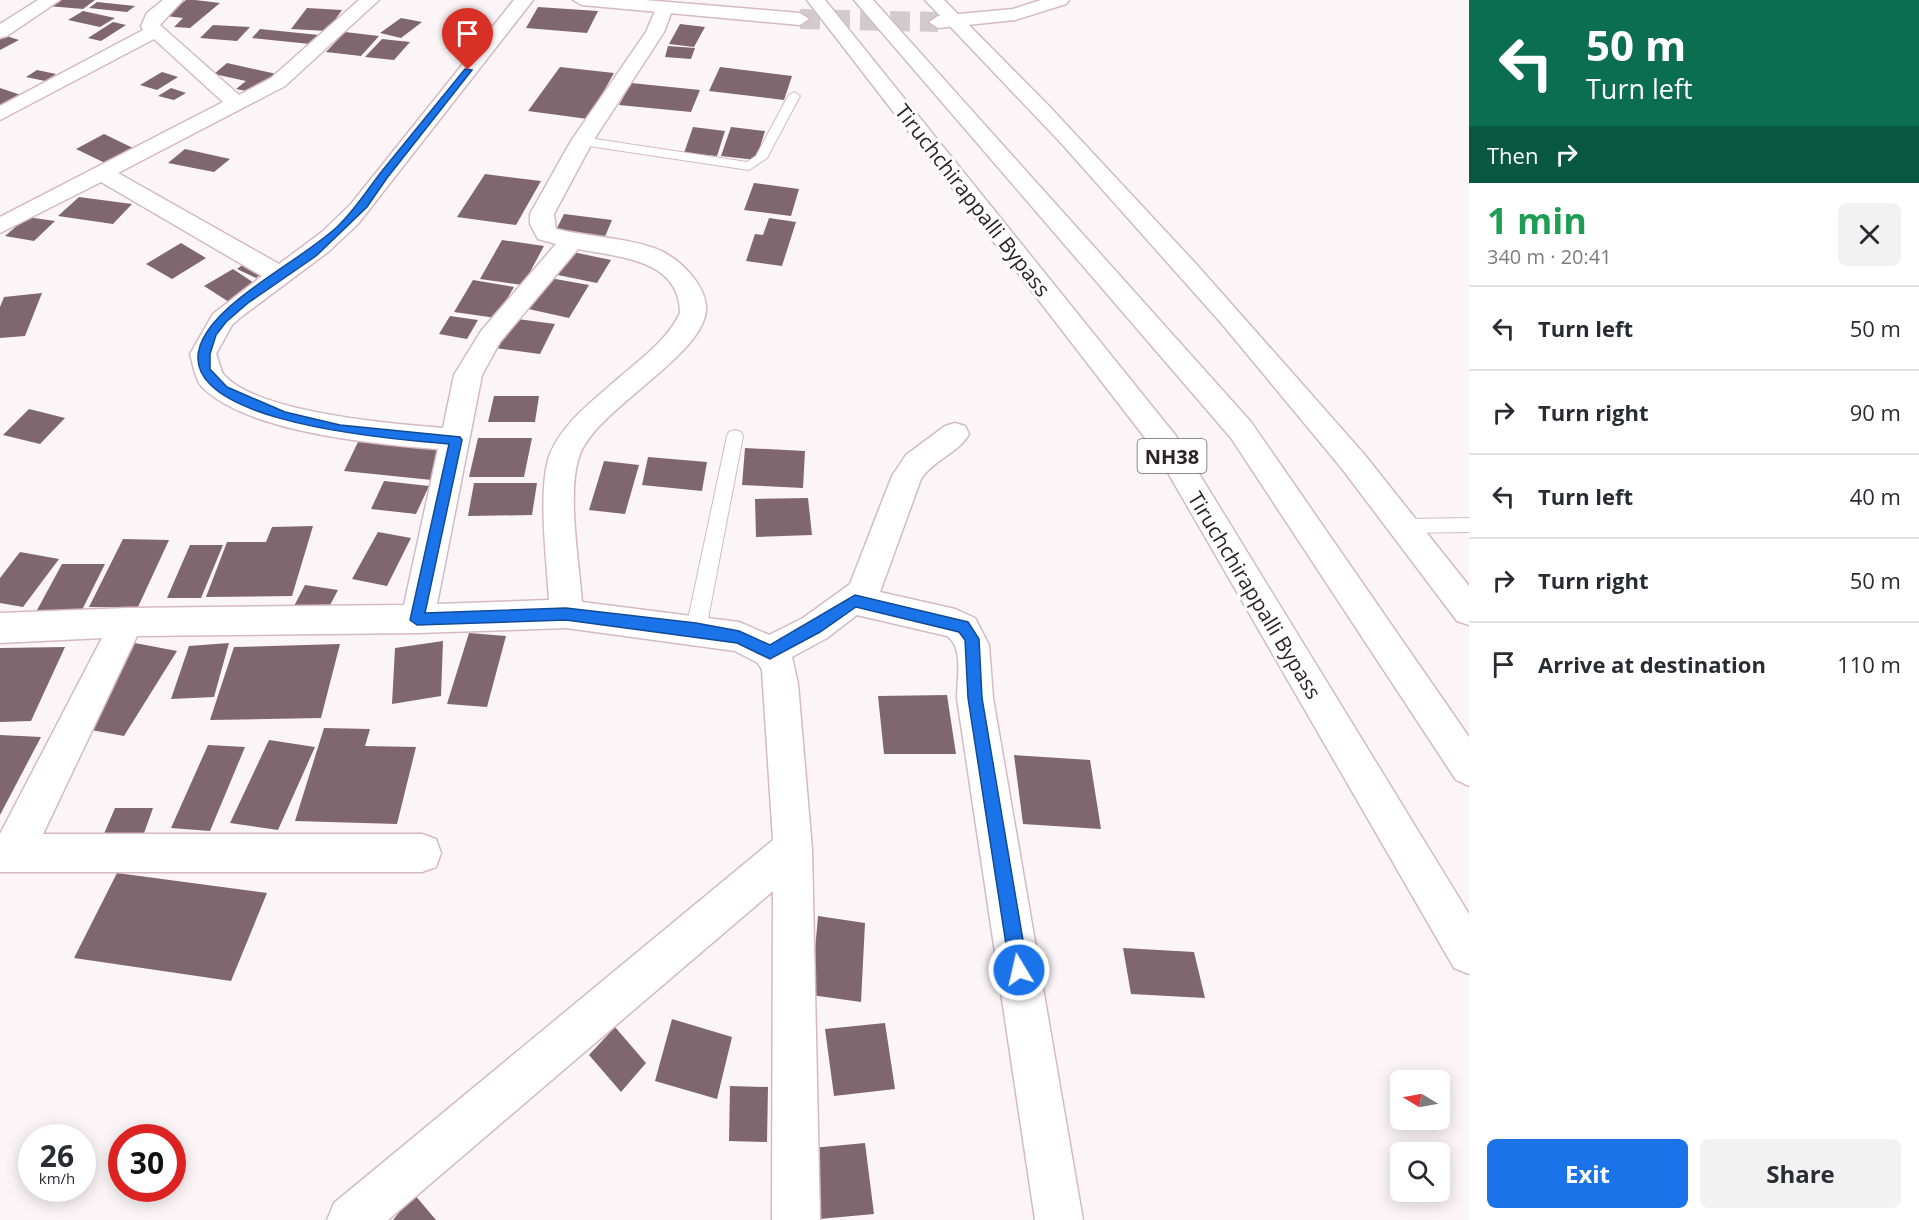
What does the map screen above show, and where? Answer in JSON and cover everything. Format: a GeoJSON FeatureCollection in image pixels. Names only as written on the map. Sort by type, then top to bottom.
{"type":"FeatureCollection","features":[{"type":"Feature","properties":{"kind":"main road"},"geometry":{"type":"LineString","coordinates":[[0,32],[51,0]]}},
{"type":"Feature","properties":{"kind":"main road"},"geometry":{"type":"LineString","coordinates":[[174,0],[150,22],[150,26],[237,104]]}},
{"type":"Feature","properties":{"kind":"main road"},"geometry":{"type":"LineString","coordinates":[[0,226],[278,82],[370,0]]}},
{"type":"Feature","properties":{"kind":"main road"},"geometry":{"type":"LineString","coordinates":[[456,440],[340,429],[282,415],[223,390],[205,370],[204,354],[211,334],[245,301],[312,253],[364,205],[383,176],[524,0]]}},
{"type":"Feature","properties":{"kind":"main road"},"geometry":{"type":"LineString","coordinates":[[582,0],[664,8],[808,9]]}},
{"type":"Feature","properties":{"kind":"main road","name":"Tiruchchirappalli Bypass"},"geometry":{"type":"LineString","coordinates":[[862,0],[1241,430],[1469,768]]}},
{"type":"Feature","properties":{"kind":"main road"},"geometry":{"type":"LineString","coordinates":[[934,0],[946,21],[1093,166],[1294,389],[1407,526],[1469,612]]}},
{"type":"Feature","properties":{"kind":"main road"},"geometry":{"type":"LineString","coordinates":[[946,21],[1016,14],[1060,0]]}},
{"type":"Feature","properties":{"kind":"main road"},"geometry":{"type":"LineString","coordinates":[[566,614],[561,492],[565,454],[595,416],[681,334],[693,314],[690,294],[681,277],[667,264],[647,253],[572,241],[546,234],[542,224],[542,214],[582,141],[655,32],[664,8]]}},
{"type":"Feature","properties":{"kind":"main road","name":"Tiruchchirappalli Bypass"},"geometry":{"type":"LineString","coordinates":[[808,9],[1166,444],[1469,953]]}},
{"type":"Feature","properties":{"kind":"main road"},"geometry":{"type":"LineString","coordinates":[[0,114],[155,32]]}},
{"type":"Feature","properties":{"kind":"main road"},"geometry":{"type":"LineString","coordinates":[[101,173],[281,276]]}},
{"type":"Feature","properties":{"kind":"main road"},"geometry":{"type":"LineString","coordinates":[[417,620],[468,375],[490,337],[572,241]]}},
{"type":"Feature","properties":{"kind":"main road"},"geometry":{"type":"LineString","coordinates":[[770,652],[815,628],[855,601],[868,583],[906,476],[916,463],[955,434]]}},
{"type":"Feature","properties":{"kind":"main road"},"geometry":{"type":"LineString","coordinates":[[855,601],[955,623],[964,627],[972,639],[975,698],[1059,1220]]}},
{"type":"Feature","properties":{"kind":"main road"},"geometry":{"type":"LineString","coordinates":[[0,628],[127,622],[417,620],[566,614],[696,629],[739,637],[770,652],[779,667],[781,684],[793,849],[796,1220]]}},
{"type":"Feature","properties":{"kind":"main road"},"geometry":{"type":"LineString","coordinates":[[127,622],[7,854],[422,853]]}},
{"type":"Feature","properties":{"kind":"main road"},"geometry":{"type":"LineString","coordinates":[[351,1220],[793,849]]}},
{"type":"Feature","properties":{"kind":"lane"},"geometry":{"type":"LineString","coordinates":[[582,141],[749,166],[761,158],[794,96]]}},
{"type":"Feature","properties":{"kind":"lane"},"geometry":{"type":"LineString","coordinates":[[696,629],[735,436]]}},
{"type":"Feature","properties":{"kind":"lane"},"geometry":{"type":"LineString","coordinates":[[1407,526],[1469,525]]}},
{"type":"Feature","properties":{"kind":"building"},"geometry":{"type":"Polygon","coordinates":[[[56,0],[95,0],[83,9],[48,6],[56,0]]]}},
{"type":"Feature","properties":{"kind":"building"},"geometry":{"type":"Polygon","coordinates":[[[186,0],[220,3],[190,28],[174,27],[183,18],[166,16],[186,0]]]}},
{"type":"Feature","properties":{"kind":"building"},"geometry":{"type":"Polygon","coordinates":[[[97,2],[135,6],[127,12],[89,8],[97,2]]]}},
{"type":"Feature","properties":{"kind":"building"},"geometry":{"type":"Polygon","coordinates":[[[538,7],[598,11],[587,33],[526,28],[538,7]]]}},
{"type":"Feature","properties":{"kind":"building"},"geometry":{"type":"Polygon","coordinates":[[[307,8],[342,10],[327,31],[291,29],[307,8]]]}},
{"type":"Feature","properties":{"kind":"building"},"geometry":{"type":"Polygon","coordinates":[[[83,11],[115,18],[100,27],[68,20],[83,11]]]}},
{"type":"Feature","properties":{"kind":"building"},"geometry":{"type":"Polygon","coordinates":[[[401,18],[422,22],[401,38],[380,33],[401,18]]]}},
{"type":"Feature","properties":{"kind":"building"},"geometry":{"type":"Polygon","coordinates":[[[113,22],[126,25],[101,41],[88,38],[113,22]]]}},
{"type":"Feature","properties":{"kind":"building"},"geometry":{"type":"Polygon","coordinates":[[[680,24],[705,27],[694,47],[669,44],[680,24]]]}},
{"type":"Feature","properties":{"kind":"building"},"geometry":{"type":"Polygon","coordinates":[[[213,25],[250,27],[237,41],[200,38],[213,25]]]}},
{"type":"Feature","properties":{"kind":"building"},"geometry":{"type":"Polygon","coordinates":[[[260,29],[319,35],[310,44],[252,38],[260,29]]]}},
{"type":"Feature","properties":{"kind":"building"},"geometry":{"type":"Polygon","coordinates":[[[345,32],[379,36],[361,56],[326,52],[345,32]]]}},
{"type":"Feature","properties":{"kind":"building"},"geometry":{"type":"Polygon","coordinates":[[[0,34],[19,40],[0,50],[0,34]]]}},
{"type":"Feature","properties":{"kind":"building"},"geometry":{"type":"Polygon","coordinates":[[[382,39],[410,42],[394,60],[365,57],[382,39]]]}},
{"type":"Feature","properties":{"kind":"building"},"geometry":{"type":"Polygon","coordinates":[[[668,46],[695,48],[691,59],[665,57],[668,46]]]}},
{"type":"Feature","properties":{"kind":"building"},"geometry":{"type":"Polygon","coordinates":[[[227,63],[281,75],[257,93],[236,89],[246,81],[214,74],[227,63]]]}},
{"type":"Feature","properties":{"kind":"building"},"geometry":{"type":"Polygon","coordinates":[[[560,67],[614,73],[588,119],[528,111],[560,67]]]}},
{"type":"Feature","properties":{"kind":"building"},"geometry":{"type":"Polygon","coordinates":[[[720,67],[792,76],[784,100],[709,91],[720,67]]]}},
{"type":"Feature","properties":{"kind":"building"},"geometry":{"type":"Polygon","coordinates":[[[37,70],[56,74],[45,81],[26,77],[37,70]]]}},
{"type":"Feature","properties":{"kind":"building"},"geometry":{"type":"Polygon","coordinates":[[[162,72],[178,77],[157,90],[140,85],[162,72]]]}},
{"type":"Feature","properties":{"kind":"building"},"geometry":{"type":"Polygon","coordinates":[[[631,83],[700,90],[691,112],[619,105],[631,83]]]}},
{"type":"Feature","properties":{"kind":"building"},"geometry":{"type":"Polygon","coordinates":[[[0,88],[27,97],[0,113],[0,88]]]}},
{"type":"Feature","properties":{"kind":"building"},"geometry":{"type":"Polygon","coordinates":[[[171,88],[186,93],[174,100],[158,96],[171,88]]]}},
{"type":"Feature","properties":{"kind":"building"},"geometry":{"type":"Polygon","coordinates":[[[693,127],[725,131],[717,156],[684,153],[693,127]]]}},
{"type":"Feature","properties":{"kind":"building"},"geometry":{"type":"Polygon","coordinates":[[[731,127],[765,131],[756,160],[721,156],[731,127]]]}},
{"type":"Feature","properties":{"kind":"building"},"geometry":{"type":"Polygon","coordinates":[[[104,134],[133,148],[105,163],[76,149],[104,134]]]}},
{"type":"Feature","properties":{"kind":"building"},"geometry":{"type":"Polygon","coordinates":[[[185,149],[230,159],[214,172],[168,163],[185,149]]]}},
{"type":"Feature","properties":{"kind":"building"},"geometry":{"type":"Polygon","coordinates":[[[485,174],[541,181],[516,225],[457,217],[485,174]]]}},
{"type":"Feature","properties":{"kind":"building"},"geometry":{"type":"Polygon","coordinates":[[[754,183],[799,189],[791,216],[744,210],[754,183]]]}},
{"type":"Feature","properties":{"kind":"building"},"geometry":{"type":"Polygon","coordinates":[[[79,197],[132,204],[113,224],[58,216],[79,197]]]}},
{"type":"Feature","properties":{"kind":"building"},"geometry":{"type":"Polygon","coordinates":[[[564,214],[612,220],[604,239],[555,232],[564,214]]]}},
{"type":"Feature","properties":{"kind":"building"},"geometry":{"type":"Polygon","coordinates":[[[27,217],[55,221],[34,241],[5,236],[27,217]]]}},
{"type":"Feature","properties":{"kind":"building"},"geometry":{"type":"Polygon","coordinates":[[[769,218],[796,222],[782,266],[746,261],[755,234],[763,235],[769,218]]]}},
{"type":"Feature","properties":{"kind":"building"},"geometry":{"type":"Polygon","coordinates":[[[502,240],[544,246],[523,285],[480,279],[502,240]]]}},
{"type":"Feature","properties":{"kind":"building"},"geometry":{"type":"Polygon","coordinates":[[[181,243],[206,258],[172,279],[146,264],[181,243]]]}},
{"type":"Feature","properties":{"kind":"building"},"geometry":{"type":"Polygon","coordinates":[[[568,251],[611,260],[597,283],[553,274],[568,251]]]}},
{"type":"Feature","properties":{"kind":"building"},"geometry":{"type":"Polygon","coordinates":[[[249,260],[268,269],[256,278],[237,269],[249,260]]]}},
{"type":"Feature","properties":{"kind":"building"},"geometry":{"type":"Polygon","coordinates":[[[233,269],[257,285],[229,302],[204,286],[233,269]]]}},
{"type":"Feature","properties":{"kind":"building"},"geometry":{"type":"Polygon","coordinates":[[[544,277],[589,285],[569,318],[524,308],[544,277]]]}},
{"type":"Feature","properties":{"kind":"building"},"geometry":{"type":"Polygon","coordinates":[[[473,280],[514,287],[496,318],[454,312],[473,280]]]}},
{"type":"Feature","properties":{"kind":"building"},"geometry":{"type":"Polygon","coordinates":[[[42,293],[25,336],[0,338],[0,307],[4,297],[42,293]]]}},
{"type":"Feature","properties":{"kind":"building"},"geometry":{"type":"Polygon","coordinates":[[[450,316],[478,320],[467,339],[439,334],[450,316]]]}},
{"type":"Feature","properties":{"kind":"building"},"geometry":{"type":"Polygon","coordinates":[[[510,318],[555,324],[540,354],[495,348],[510,318]]]}},
{"type":"Feature","properties":{"kind":"building"},"geometry":{"type":"Polygon","coordinates":[[[494,396],[539,396],[535,422],[488,422],[494,396]]]}},
{"type":"Feature","properties":{"kind":"building"},"geometry":{"type":"Polygon","coordinates":[[[29,409],[65,418],[40,444],[3,435],[29,409]]]}},
{"type":"Feature","properties":{"kind":"building"},"geometry":{"type":"Polygon","coordinates":[[[478,438],[532,438],[524,477],[469,477],[478,438]]]}},
{"type":"Feature","properties":{"kind":"building"},"geometry":{"type":"Polygon","coordinates":[[[358,442],[444,450],[432,480],[344,471],[358,442]]]}},
{"type":"Feature","properties":{"kind":"building"},"geometry":{"type":"Polygon","coordinates":[[[745,448],[805,451],[803,488],[742,485],[745,448]]]}},
{"type":"Feature","properties":{"kind":"building"},"geometry":{"type":"Polygon","coordinates":[[[648,457],[707,462],[702,491],[642,485],[648,457]]]}},
{"type":"Feature","properties":{"kind":"building"},"geometry":{"type":"Polygon","coordinates":[[[604,461],[639,465],[625,514],[589,510],[604,461]]]}},
{"type":"Feature","properties":{"kind":"building"},"geometry":{"type":"Polygon","coordinates":[[[384,481],[429,486],[416,514],[371,509],[384,481]]]}},
{"type":"Feature","properties":{"kind":"building"},"geometry":{"type":"Polygon","coordinates":[[[474,483],[537,483],[532,515],[468,516],[474,483]]]}},
{"type":"Feature","properties":{"kind":"building"},"geometry":{"type":"Polygon","coordinates":[[[808,498],[812,535],[756,537],[755,499],[808,498]]]}},
{"type":"Feature","properties":{"kind":"building"},"geometry":{"type":"Polygon","coordinates":[[[313,526],[292,596],[206,597],[227,542],[266,542],[272,527],[313,526]]]}},
{"type":"Feature","properties":{"kind":"building"},"geometry":{"type":"Polygon","coordinates":[[[378,532],[411,538],[387,586],[352,579],[378,532]]]}},
{"type":"Feature","properties":{"kind":"building"},"geometry":{"type":"Polygon","coordinates":[[[123,539],[169,540],[138,607],[89,607],[123,539]]]}},
{"type":"Feature","properties":{"kind":"building"},"geometry":{"type":"Polygon","coordinates":[[[190,545],[223,545],[201,598],[167,598],[190,545]]]}},
{"type":"Feature","properties":{"kind":"building"},"geometry":{"type":"Polygon","coordinates":[[[20,552],[59,559],[23,607],[0,603],[0,578],[20,552]]]}},
{"type":"Feature","properties":{"kind":"building"},"geometry":{"type":"Polygon","coordinates":[[[62,564],[105,564],[81,612],[36,612],[62,564]]]}},
{"type":"Feature","properties":{"kind":"building"},"geometry":{"type":"Polygon","coordinates":[[[305,585],[338,590],[327,611],[294,606],[305,585]]]}},
{"type":"Feature","properties":{"kind":"building"},"geometry":{"type":"Polygon","coordinates":[[[469,633],[506,636],[487,707],[447,704],[469,633]]]}},
{"type":"Feature","properties":{"kind":"building"},"geometry":{"type":"Polygon","coordinates":[[[443,641],[441,696],[392,704],[395,648],[443,641]]]}},
{"type":"Feature","properties":{"kind":"building"},"geometry":{"type":"Polygon","coordinates":[[[135,643],[177,651],[124,736],[80,728],[135,643]]]}},
{"type":"Feature","properties":{"kind":"building"},"geometry":{"type":"Polygon","coordinates":[[[229,643],[214,697],[171,699],[189,646],[229,643]]]}},
{"type":"Feature","properties":{"kind":"building"},"geometry":{"type":"Polygon","coordinates":[[[340,644],[321,718],[210,720],[234,647],[340,644]]]}},
{"type":"Feature","properties":{"kind":"building"},"geometry":{"type":"Polygon","coordinates":[[[65,647],[31,721],[0,722],[0,648],[65,647]]]}},
{"type":"Feature","properties":{"kind":"building"},"geometry":{"type":"Polygon","coordinates":[[[947,695],[956,754],[884,754],[878,696],[947,695]]]}},
{"type":"Feature","properties":{"kind":"building"},"geometry":{"type":"Polygon","coordinates":[[[324,728],[370,729],[365,746],[416,747],[397,824],[295,821],[324,728]]]}},
{"type":"Feature","properties":{"kind":"building"},"geometry":{"type":"Polygon","coordinates":[[[0,735],[41,737],[0,815],[0,735]]]}},
{"type":"Feature","properties":{"kind":"building"},"geometry":{"type":"Polygon","coordinates":[[[269,740],[315,747],[278,830],[230,823],[269,740]]]}},
{"type":"Feature","properties":{"kind":"building"},"geometry":{"type":"Polygon","coordinates":[[[208,745],[245,747],[210,831],[171,828],[208,745]]]}},
{"type":"Feature","properties":{"kind":"building"},"geometry":{"type":"Polygon","coordinates":[[[1014,755],[1090,760],[1101,829],[1023,824],[1014,755]]]}},
{"type":"Feature","properties":{"kind":"building"},"geometry":{"type":"Polygon","coordinates":[[[115,808],[153,808],[143,836],[103,836],[115,808]]]}},
{"type":"Feature","properties":{"kind":"building"},"geometry":{"type":"Polygon","coordinates":[[[117,873],[267,893],[231,981],[74,958],[117,873]]]}},
{"type":"Feature","properties":{"kind":"building"},"geometry":{"type":"Polygon","coordinates":[[[818,916],[865,923],[861,1002],[811,995],[818,916]]]}},
{"type":"Feature","properties":{"kind":"building"},"geometry":{"type":"Polygon","coordinates":[[[1123,948],[1194,952],[1205,998],[1131,994],[1123,948]]]}},
{"type":"Feature","properties":{"kind":"building"},"geometry":{"type":"Polygon","coordinates":[[[672,1019],[732,1037],[717,1099],[655,1081],[672,1019]]]}},
{"type":"Feature","properties":{"kind":"building"},"geometry":{"type":"Polygon","coordinates":[[[885,1023],[895,1089],[834,1096],[825,1029],[885,1023]]]}},
{"type":"Feature","properties":{"kind":"building"},"geometry":{"type":"Polygon","coordinates":[[[615,1027],[646,1063],[621,1092],[589,1055],[615,1027]]]}},
{"type":"Feature","properties":{"kind":"building"},"geometry":{"type":"Polygon","coordinates":[[[730,1086],[768,1087],[767,1142],[729,1141],[730,1086]]]}},
{"type":"Feature","properties":{"kind":"building"},"geometry":{"type":"Polygon","coordinates":[[[865,1143],[874,1214],[819,1219],[812,1148],[865,1143]]]}},
{"type":"Feature","properties":{"kind":"building"},"geometry":{"type":"Polygon","coordinates":[[[414,1194],[436,1220],[393,1220],[414,1194]]]}},
{"type":"Feature","properties":{"kind":"tunnel"},"geometry":{"type":"LineString","coordinates":[[800,19],[938,22]]}},
{"type":"Feature","properties":{"kind":"route"},"geometry":{"type":"LineString","coordinates":[[468,70],[383,176],[364,205],[342,228],[222,320],[211,334],[204,354],[205,370],[210,379],[240,400],[282,415],[340,429],[456,440],[417,620],[566,614],[696,629],[739,637],[770,652],[815,628],[855,601],[955,623],[964,627],[972,639],[975,698],[1019,970]]}}]}
